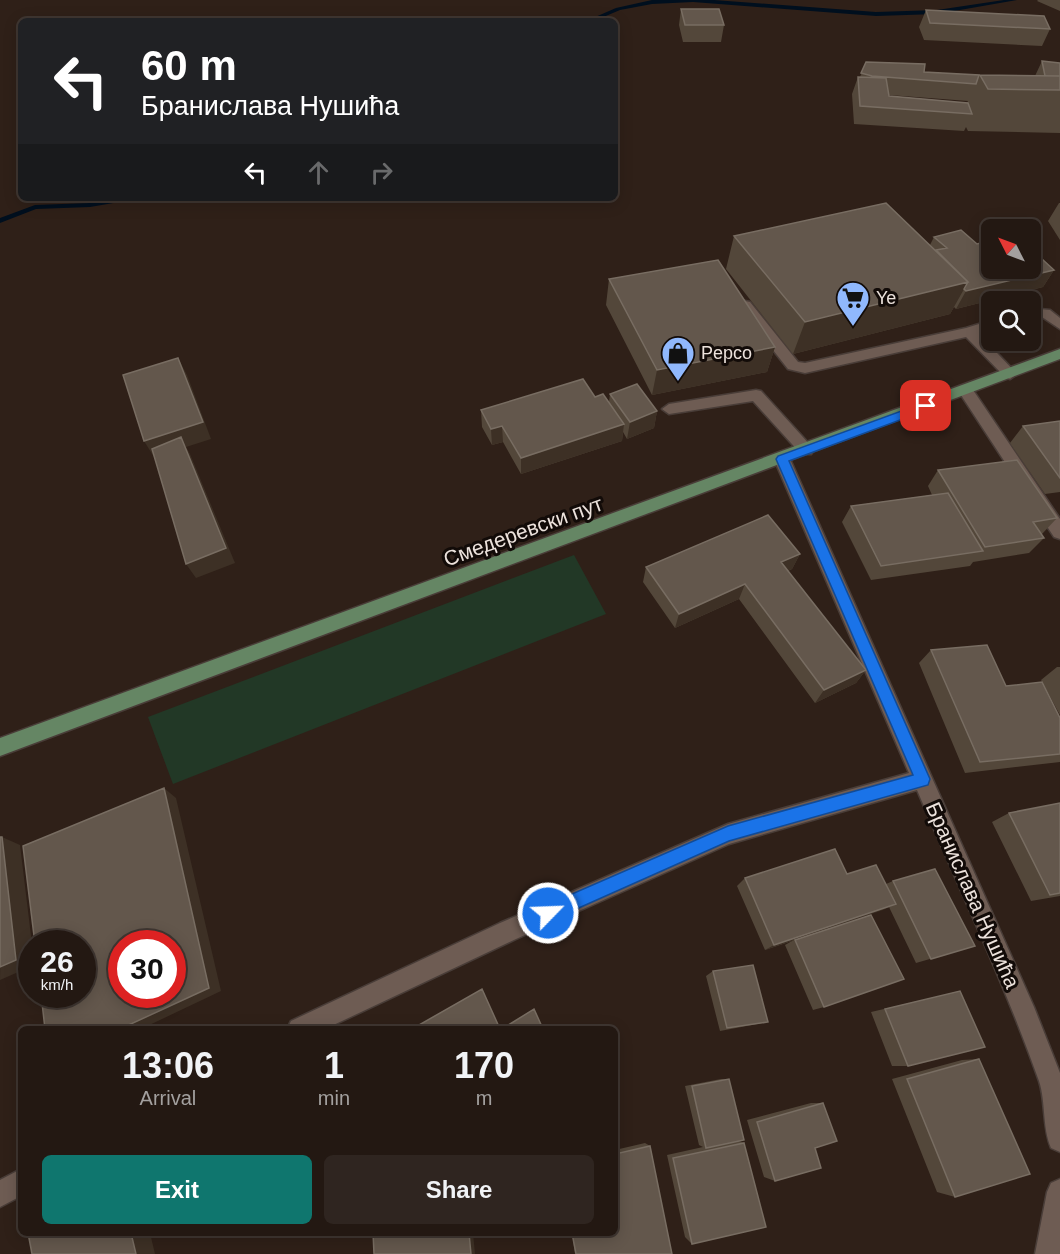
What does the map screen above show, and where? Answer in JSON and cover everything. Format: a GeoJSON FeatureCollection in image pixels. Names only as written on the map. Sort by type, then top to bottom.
{"type":"FeatureCollection","features":[{"type":"Feature","properties":{"kind":"main road","name":"Смедеревски пут"},"geometry":{"type":"LineString","coordinates":[[0,747],[966,391],[1060,354]]}},
{"type":"Feature","properties":{"kind":"street"},"geometry":{"type":"LineString","coordinates":[[736,294],[793,366],[805,368],[981,328]]}},
{"type":"Feature","properties":{"kind":"street"},"geometry":{"type":"LineString","coordinates":[[1041,313],[1045,313],[1060,325]]}},
{"type":"Feature","properties":{"kind":"street"},"geometry":{"type":"LineString","coordinates":[[969,332],[1010,374]]}},
{"type":"Feature","properties":{"kind":"street"},"geometry":{"type":"LineString","coordinates":[[966,391],[1060,532]]}},
{"type":"Feature","properties":{"kind":"street"},"geometry":{"type":"LineString","coordinates":[[669,409],[756,395],[806,450]]}},
{"type":"Feature","properties":{"kind":"street","name":"Бранислава Нушића"},"geometry":{"type":"LineString","coordinates":[[782,459],[1022,1007],[1048,1073],[1060,1139]]}},
{"type":"Feature","properties":{"kind":"street"},"geometry":{"type":"LineString","coordinates":[[305,1026],[508,931],[728,834],[922,779]]}},
{"type":"Feature","properties":{"kind":"street"},"geometry":{"type":"LineString","coordinates":[[0,1194],[18,1184]]}},
{"type":"Feature","properties":{"kind":"street"},"geometry":{"type":"LineString","coordinates":[[1048,1254],[1060,1192]]}},
{"type":"Feature","properties":{"kind":"green space"},"geometry":{"type":"Polygon","coordinates":[[[574,555],[606,614],[173,784],[148,717],[574,555]]]}},
{"type":"Feature","properties":{"kind":"building"},"geometry":{"type":"Polygon","coordinates":[[[681,9],[719,9],[724,25],[685,25],[681,9]]]}},
{"type":"Feature","properties":{"kind":"building"},"geometry":{"type":"Polygon","coordinates":[[[926,10],[1044,16],[1050,29],[930,23],[926,10]]]}},
{"type":"Feature","properties":{"kind":"building"},"geometry":{"type":"Polygon","coordinates":[[[1042,61],[1060,63],[1060,76],[1045,76],[1042,61]]]}},
{"type":"Feature","properties":{"kind":"building"},"geometry":{"type":"Polygon","coordinates":[[[866,62],[925,64],[924,72],[979,75],[976,84],[872,76],[861,73],[866,62]]]}},
{"type":"Feature","properties":{"kind":"building"},"geometry":{"type":"Polygon","coordinates":[[[980,75],[1060,76],[1060,90],[988,89],[980,75]]]}},
{"type":"Feature","properties":{"kind":"building"},"geometry":{"type":"Polygon","coordinates":[[[858,77],[886,78],[889,96],[968,103],[972,114],[860,106],[858,77]]]}},
{"type":"Feature","properties":{"kind":"building"},"geometry":{"type":"Polygon","coordinates":[[[886,203],[968,282],[805,322],[734,236],[886,203]]]}},
{"type":"Feature","properties":{"kind":"building"},"geometry":{"type":"Polygon","coordinates":[[[961,230],[977,244],[981,243],[981,279],[1016,279],[966,291],[964,289],[968,282],[936,250],[947,248],[934,237],[961,230]]]}},
{"type":"Feature","properties":{"kind":"building"},"geometry":{"type":"Polygon","coordinates":[[[1041,258],[1054,270],[1041,273],[1041,258]]]}},
{"type":"Feature","properties":{"kind":"building"},"geometry":{"type":"Polygon","coordinates":[[[718,260],[775,347],[657,370],[609,279],[718,260]]]}},
{"type":"Feature","properties":{"kind":"building"},"geometry":{"type":"Polygon","coordinates":[[[178,358],[203,422],[144,441],[123,375],[178,358]]]}},
{"type":"Feature","properties":{"kind":"building"},"geometry":{"type":"Polygon","coordinates":[[[583,379],[595,397],[603,394],[624,424],[521,458],[502,426],[491,429],[481,410],[583,379]]]}},
{"type":"Feature","properties":{"kind":"building"},"geometry":{"type":"Polygon","coordinates":[[[637,384],[657,411],[630,422],[610,394],[637,384]]]}},
{"type":"Feature","properties":{"kind":"building"},"geometry":{"type":"Polygon","coordinates":[[[1060,421],[1060,478],[1023,426],[1060,421]]]}},
{"type":"Feature","properties":{"kind":"building"},"geometry":{"type":"Polygon","coordinates":[[[181,437],[226,548],[186,564],[152,449],[181,437]]]}},
{"type":"Feature","properties":{"kind":"building"},"geometry":{"type":"Polygon","coordinates":[[[1017,460],[1057,518],[1033,522],[1044,538],[985,547],[938,470],[1017,460]]]}},
{"type":"Feature","properties":{"kind":"building"},"geometry":{"type":"Polygon","coordinates":[[[948,493],[983,551],[881,566],[851,506],[948,493]]]}},
{"type":"Feature","properties":{"kind":"building"},"geometry":{"type":"Polygon","coordinates":[[[768,515],[800,554],[781,562],[866,670],[824,690],[745,584],[679,614],[646,567],[768,515]]]}},
{"type":"Feature","properties":{"kind":"building"},"geometry":{"type":"Polygon","coordinates":[[[987,645],[1006,686],[1042,682],[1060,718],[1060,754],[980,762],[931,650],[987,645]]]}},
{"type":"Feature","properties":{"kind":"building"},"geometry":{"type":"Polygon","coordinates":[[[164,788],[209,988],[186,999],[186,930],[108,930],[108,1008],[166,1008],[127,1026],[45,1026],[43,1008],[96,1008],[96,930],[33,930],[23,846],[164,788]]]}},
{"type":"Feature","properties":{"kind":"building"},"geometry":{"type":"Polygon","coordinates":[[[1060,803],[1060,893],[1050,895],[1009,813],[1060,803]]]}},
{"type":"Feature","properties":{"kind":"building"},"geometry":{"type":"Polygon","coordinates":[[[0,837],[2,837],[16,960],[0,967],[0,837]]]}},
{"type":"Feature","properties":{"kind":"building"},"geometry":{"type":"Polygon","coordinates":[[[835,849],[847,874],[876,865],[896,904],[774,945],[745,878],[835,849]]]}},
{"type":"Feature","properties":{"kind":"building"},"geometry":{"type":"Polygon","coordinates":[[[935,869],[975,946],[931,959],[893,881],[935,869]]]}},
{"type":"Feature","properties":{"kind":"building"},"geometry":{"type":"Polygon","coordinates":[[[871,915],[904,979],[824,1007],[795,940],[871,915]]]}},
{"type":"Feature","properties":{"kind":"building"},"geometry":{"type":"Polygon","coordinates":[[[753,965],[768,1022],[727,1028],[713,971],[753,965]]]}},
{"type":"Feature","properties":{"kind":"building"},"geometry":{"type":"Polygon","coordinates":[[[482,989],[499,1026],[417,1026],[482,989]]]}},
{"type":"Feature","properties":{"kind":"building"},"geometry":{"type":"Polygon","coordinates":[[[960,991],[985,1047],[908,1066],[885,1009],[960,991]]]}},
{"type":"Feature","properties":{"kind":"building"},"geometry":{"type":"Polygon","coordinates":[[[534,1009],[542,1026],[507,1026],[534,1009]]]}},
{"type":"Feature","properties":{"kind":"building"},"geometry":{"type":"Polygon","coordinates":[[[979,1059],[1030,1174],[955,1197],[907,1079],[979,1059]]]}},
{"type":"Feature","properties":{"kind":"building"},"geometry":{"type":"Polygon","coordinates":[[[729,1079],[744,1140],[706,1148],[692,1086],[729,1079]]]}},
{"type":"Feature","properties":{"kind":"building"},"geometry":{"type":"Polygon","coordinates":[[[823,1103],[837,1141],[815,1148],[821,1168],[775,1181],[757,1122],[823,1103]]]}},
{"type":"Feature","properties":{"kind":"building"},"geometry":{"type":"Polygon","coordinates":[[[744,1143],[766,1227],[692,1244],[673,1158],[744,1143]]]}},
{"type":"Feature","properties":{"kind":"building"},"geometry":{"type":"Polygon","coordinates":[[[650,1146],[672,1254],[576,1254],[573,1236],[618,1236],[618,1153],[650,1146]]]}},
{"type":"Feature","properties":{"kind":"building"},"geometry":{"type":"Polygon","coordinates":[[[29,1236],[132,1236],[136,1254],[32,1254],[29,1236]]]}},
{"type":"Feature","properties":{"kind":"building"},"geometry":{"type":"Polygon","coordinates":[[[373,1236],[469,1236],[471,1254],[374,1254],[373,1236]]]}},
{"type":"Feature","properties":{"kind":"waterway"},"geometry":{"type":"LineString","coordinates":[[596,18],[618,9],[652,2],[693,0],[876,14],[937,12],[1014,0]]}},
{"type":"Feature","properties":{"kind":"waterway"},"geometry":{"type":"LineString","coordinates":[[0,221],[35,207],[90,205],[113,201]]}},
{"type":"Feature","properties":{"kind":"place","name":"Ye"},"geometry":{"type":"Point","coordinates":[853,327]}},
{"type":"Feature","properties":{"kind":"place","name":"Pepco"},"geometry":{"type":"Point","coordinates":[678,382]}},
{"type":"Feature","properties":{"kind":"route"},"geometry":{"type":"LineString","coordinates":[[548,913],[728,834],[922,779],[782,459],[926,406]]}}]}
